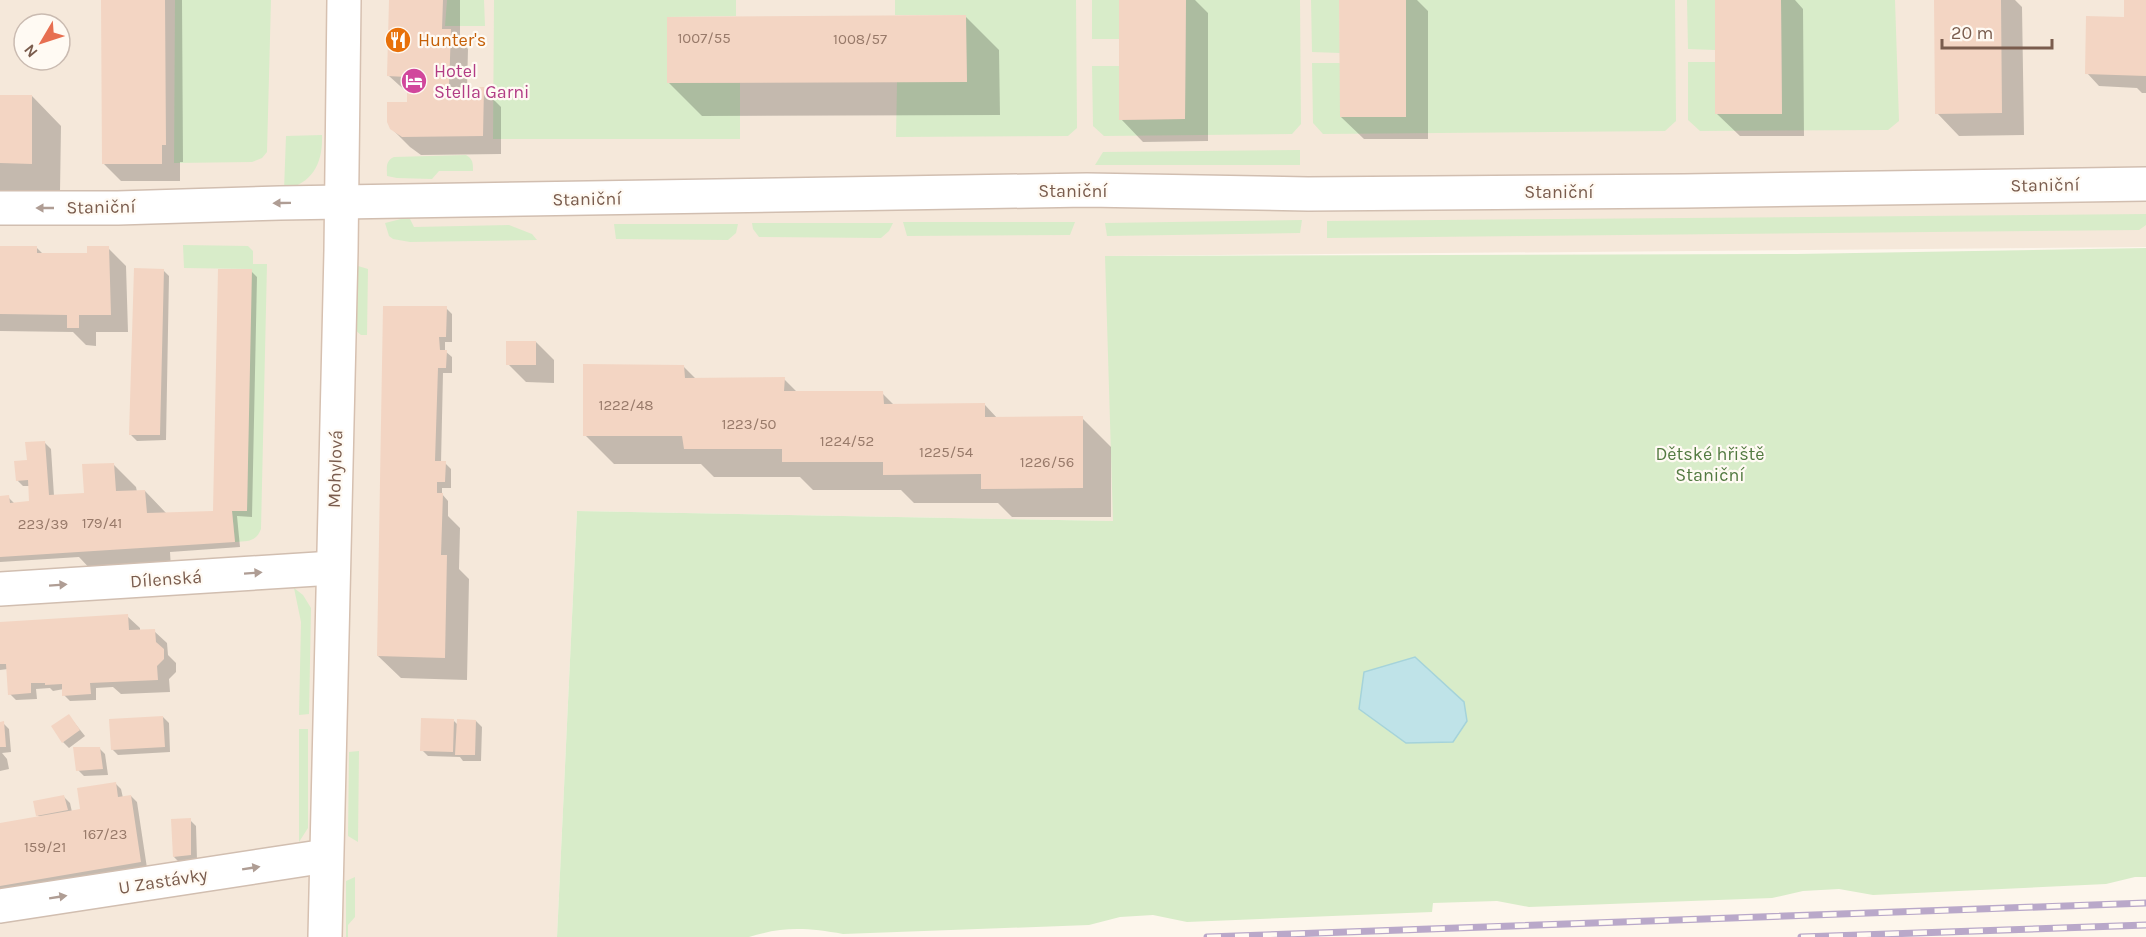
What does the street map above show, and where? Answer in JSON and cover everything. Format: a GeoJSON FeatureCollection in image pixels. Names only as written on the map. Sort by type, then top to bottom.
{"type":"FeatureCollection","features":[{"type":"Feature","properties":{"kind":"street","name":"Mohylová"},"geometry":{"type":"LineString","coordinates":[[324,937],[345,0]]}},
{"type":"Feature","properties":{"kind":"street","name":"Staniční"},"geometry":{"type":"LineString","coordinates":[[0,208],[118,208],[341,202],[1087,190],[1308,194],[1672,192],[2146,184]]}},
{"type":"Feature","properties":{"kind":"street","name":"Dílenská"},"geometry":{"type":"LineString","coordinates":[[0,589],[333,568]]}},
{"type":"Feature","properties":{"kind":"street","name":"U Zastávky"},"geometry":{"type":"LineString","coordinates":[[0,906],[326,856]]}},
{"type":"Feature","properties":{"kind":"shaded area"},"geometry":{"type":"Polygon","coordinates":[[[0,0],[2146,0],[2146,247],[1106,256],[1114,521],[577,511],[557,937],[0,937],[0,0]]]}},
{"type":"Feature","properties":{"kind":"green space"},"geometry":{"type":"Polygon","coordinates":[[[175,0],[271,0],[267,152],[262,158],[252,162],[174,163],[175,0]]]}},
{"type":"Feature","properties":{"kind":"green space"},"geometry":{"type":"Polygon","coordinates":[[[447,0],[484,0],[485,26],[445,26],[447,0]]]}},
{"type":"Feature","properties":{"kind":"green space"},"geometry":{"type":"Polygon","coordinates":[[[494,0],[736,0],[736,16],[667,17],[667,83],[740,83],[740,139],[493,139],[494,0]]]}},
{"type":"Feature","properties":{"kind":"green space"},"geometry":{"type":"Polygon","coordinates":[[[895,0],[1076,0],[1077,128],[1068,136],[896,137],[897,82],[967,82],[965,15],[895,15],[895,0]]]}},
{"type":"Feature","properties":{"kind":"green space"},"geometry":{"type":"Polygon","coordinates":[[[1092,0],[1119,0],[1119,39],[1092,39],[1092,0]]]}},
{"type":"Feature","properties":{"kind":"green space"},"geometry":{"type":"Polygon","coordinates":[[[1186,0],[1300,0],[1301,124],[1292,134],[1104,136],[1093,126],[1092,66],[1119,66],[1119,120],[1185,119],[1186,0]]]}},
{"type":"Feature","properties":{"kind":"green space"},"geometry":{"type":"Polygon","coordinates":[[[1311,0],[1339,0],[1340,53],[1312,52],[1311,0]]]}},
{"type":"Feature","properties":{"kind":"green space"},"geometry":{"type":"Polygon","coordinates":[[[1406,0],[1675,0],[1676,121],[1665,131],[1323,134],[1313,123],[1312,63],[1340,63],[1340,117],[1406,117],[1406,0]]]}},
{"type":"Feature","properties":{"kind":"green space"},"geometry":{"type":"Polygon","coordinates":[[[1687,0],[1715,0],[1715,50],[1688,49],[1687,0]]]}},
{"type":"Feature","properties":{"kind":"green space"},"geometry":{"type":"Polygon","coordinates":[[[1781,0],[1895,0],[1899,121],[1888,130],[1700,131],[1688,120],[1688,62],[1715,62],[1716,114],[1782,114],[1781,0]]]}},
{"type":"Feature","properties":{"kind":"green space"},"geometry":{"type":"Polygon","coordinates":[[[322,135],[321,154],[314,170],[302,182],[284,190],[286,136],[322,135]]]}},
{"type":"Feature","properties":{"kind":"green space"},"geometry":{"type":"Polygon","coordinates":[[[1300,150],[1300,165],[1095,165],[1103,152],[1300,150]]]}},
{"type":"Feature","properties":{"kind":"green space"},"geometry":{"type":"Polygon","coordinates":[[[466,155],[472,162],[473,171],[439,171],[432,179],[387,176],[388,163],[394,157],[466,155]]]}},
{"type":"Feature","properties":{"kind":"green space"},"geometry":{"type":"Polygon","coordinates":[[[2146,214],[2146,225],[2139,230],[1327,238],[1327,221],[2146,214]]]}},
{"type":"Feature","properties":{"kind":"green space"},"geometry":{"type":"Polygon","coordinates":[[[410,219],[414,227],[509,225],[532,234],[537,240],[410,242],[393,239],[389,236],[385,223],[410,219]]]}},
{"type":"Feature","properties":{"kind":"green space"},"geometry":{"type":"Polygon","coordinates":[[[1302,220],[1300,233],[1107,236],[1105,223],[1302,220]]]}},
{"type":"Feature","properties":{"kind":"green space"},"geometry":{"type":"Polygon","coordinates":[[[903,222],[1075,222],[1070,235],[907,236],[903,222]]]}},
{"type":"Feature","properties":{"kind":"green space"},"geometry":{"type":"Polygon","coordinates":[[[752,223],[893,223],[889,231],[881,238],[759,237],[752,223]]]}},
{"type":"Feature","properties":{"kind":"green space"},"geometry":{"type":"Polygon","coordinates":[[[614,224],[738,224],[736,233],[728,240],[616,239],[614,224]]]}},
{"type":"Feature","properties":{"kind":"green space"},"geometry":{"type":"Polygon","coordinates":[[[183,245],[248,246],[253,251],[253,264],[267,264],[261,529],[254,539],[248,541],[235,542],[232,511],[247,511],[251,269],[184,268],[183,245]]]}},
{"type":"Feature","properties":{"kind":"green space","name":"Dětské hřiště Staniční"},"geometry":{"type":"Polygon","coordinates":[[[2146,248],[2146,877],[2135,877],[2106,884],[1873,895],[1839,889],[1803,891],[1772,898],[1529,907],[1497,901],[1433,903],[1432,912],[1187,922],[1153,915],[1120,917],[1089,925],[843,934],[796,929],[749,937],[557,937],[577,511],[1113,521],[1105,256],[1796,254],[2146,248]]]}},
{"type":"Feature","properties":{"kind":"green space"},"geometry":{"type":"Polygon","coordinates":[[[358,266],[368,269],[367,335],[361,335],[355,330],[358,266]]]}},
{"type":"Feature","properties":{"kind":"green space"},"geometry":{"type":"Polygon","coordinates":[[[294,588],[303,595],[311,608],[309,714],[299,715],[301,622],[294,588]]]}},
{"type":"Feature","properties":{"kind":"green space"},"geometry":{"type":"Polygon","coordinates":[[[299,729],[308,729],[308,828],[299,842],[299,729]]]}},
{"type":"Feature","properties":{"kind":"green space"},"geometry":{"type":"Polygon","coordinates":[[[359,751],[358,842],[348,836],[349,752],[359,751]]]}},
{"type":"Feature","properties":{"kind":"green space"},"geometry":{"type":"Polygon","coordinates":[[[355,877],[355,917],[348,925],[348,937],[346,937],[346,881],[355,877]]]}},
{"type":"Feature","properties":{"kind":"water"},"geometry":{"type":"Polygon","coordinates":[[[1415,657],[1464,702],[1467,721],[1453,742],[1406,743],[1359,709],[1364,672],[1415,657]]]}},
{"type":"Feature","properties":{"kind":"building"},"geometry":{"type":"Polygon","coordinates":[[[101,0],[165,0],[166,145],[162,145],[162,164],[102,164],[101,0]]]}},
{"type":"Feature","properties":{"kind":"building"},"geometry":{"type":"Polygon","coordinates":[[[389,0],[443,0],[442,29],[451,29],[449,87],[484,87],[483,136],[402,137],[390,129],[387,122],[387,102],[407,102],[407,77],[387,76],[389,0]]]}},
{"type":"Feature","properties":{"kind":"building"},"geometry":{"type":"Polygon","coordinates":[[[1119,0],[1186,0],[1185,119],[1119,120],[1119,0]]]}},
{"type":"Feature","properties":{"kind":"building"},"geometry":{"type":"Polygon","coordinates":[[[1339,0],[1406,0],[1406,117],[1340,117],[1339,0]]]}},
{"type":"Feature","properties":{"kind":"building"},"geometry":{"type":"Polygon","coordinates":[[[1715,0],[1781,0],[1782,114],[1715,114],[1715,0]]]}},
{"type":"Feature","properties":{"kind":"building"},"geometry":{"type":"Polygon","coordinates":[[[1934,0],[2001,0],[2002,113],[1935,114],[1934,0]]]}},
{"type":"Feature","properties":{"kind":"building"},"geometry":{"type":"Polygon","coordinates":[[[2124,0],[2146,0],[2146,76],[2085,74],[2086,16],[2124,17],[2124,0]]]}},
{"type":"Feature","properties":{"kind":"building"},"geometry":{"type":"Polygon","coordinates":[[[966,15],[967,82],[667,83],[667,17],[966,15]]]}},
{"type":"Feature","properties":{"kind":"building"},"geometry":{"type":"Polygon","coordinates":[[[0,95],[32,95],[32,164],[0,163],[0,95]]]}},
{"type":"Feature","properties":{"kind":"building"},"geometry":{"type":"Polygon","coordinates":[[[0,246],[37,246],[37,253],[87,253],[87,246],[109,246],[111,315],[79,315],[79,328],[67,328],[67,315],[0,314],[0,246]]]}},
{"type":"Feature","properties":{"kind":"building"},"geometry":{"type":"Polygon","coordinates":[[[134,268],[164,269],[160,435],[129,435],[134,268]]]}},
{"type":"Feature","properties":{"kind":"building"},"geometry":{"type":"Polygon","coordinates":[[[218,269],[252,269],[247,511],[232,511],[235,542],[0,557],[0,496],[9,495],[10,503],[29,501],[28,480],[16,481],[14,461],[27,460],[25,442],[45,441],[49,495],[84,493],[82,464],[114,463],[116,491],[145,490],[147,513],[213,511],[218,269]]]}},
{"type":"Feature","properties":{"kind":"building"},"geometry":{"type":"Polygon","coordinates":[[[383,306],[447,306],[446,337],[439,337],[440,350],[447,350],[446,368],[438,368],[435,461],[446,461],[445,482],[437,482],[437,493],[443,493],[441,555],[447,555],[445,658],[377,656],[383,306]]]}},
{"type":"Feature","properties":{"kind":"building"},"geometry":{"type":"Polygon","coordinates":[[[506,341],[536,341],[536,365],[506,365],[506,341]]]}},
{"type":"Feature","properties":{"kind":"building"},"geometry":{"type":"Polygon","coordinates":[[[583,364],[684,365],[685,378],[785,377],[784,391],[883,391],[884,404],[985,403],[985,417],[1083,416],[1083,488],[981,489],[981,474],[883,475],[883,462],[782,462],[782,449],[684,449],[682,436],[583,436],[583,364]]]}},
{"type":"Feature","properties":{"kind":"building"},"geometry":{"type":"Polygon","coordinates":[[[128,614],[129,630],[155,629],[156,642],[164,649],[164,659],[157,666],[158,680],[90,683],[91,694],[62,696],[62,684],[31,683],[31,693],[8,695],[6,664],[0,664],[0,622],[128,614]]]}},
{"type":"Feature","properties":{"kind":"building"},"geometry":{"type":"Polygon","coordinates":[[[69,714],[80,730],[62,743],[51,726],[69,714]]]}},
{"type":"Feature","properties":{"kind":"building"},"geometry":{"type":"Polygon","coordinates":[[[163,716],[165,747],[111,750],[109,719],[163,716]]]}},
{"type":"Feature","properties":{"kind":"building"},"geometry":{"type":"Polygon","coordinates":[[[421,718],[454,719],[453,752],[420,751],[421,718]]]}},
{"type":"Feature","properties":{"kind":"building"},"geometry":{"type":"Polygon","coordinates":[[[457,719],[476,720],[475,755],[455,755],[457,719]]]}},
{"type":"Feature","properties":{"kind":"building"},"geometry":{"type":"Polygon","coordinates":[[[4,721],[6,747],[0,747],[0,722],[4,721]]]}},
{"type":"Feature","properties":{"kind":"building"},"geometry":{"type":"Polygon","coordinates":[[[73,747],[100,747],[103,769],[76,771],[73,747]]]}},
{"type":"Feature","properties":{"kind":"building"},"geometry":{"type":"Polygon","coordinates":[[[116,782],[118,797],[131,795],[141,862],[0,886],[0,823],[80,809],[77,788],[116,782]]]}},
{"type":"Feature","properties":{"kind":"building"},"geometry":{"type":"Polygon","coordinates":[[[64,795],[68,810],[36,816],[33,801],[64,795]]]}},
{"type":"Feature","properties":{"kind":"building"},"geometry":{"type":"Polygon","coordinates":[[[191,818],[191,855],[173,857],[171,819],[191,818]]]}},
{"type":"Feature","properties":{"kind":"railway"},"geometry":{"type":"LineString","coordinates":[[1207,937],[2146,903]]}},
{"type":"Feature","properties":{"kind":"railway"},"geometry":{"type":"LineString","coordinates":[[1801,937],[2146,925]]}},
{"type":"Feature","properties":{"kind":"place","name":"Hunter's"},"geometry":{"type":"Point","coordinates":[398,40]}},
{"type":"Feature","properties":{"kind":"place","name":"Hotel Stella Garni"},"geometry":{"type":"Point","coordinates":[414,81]}}]}
